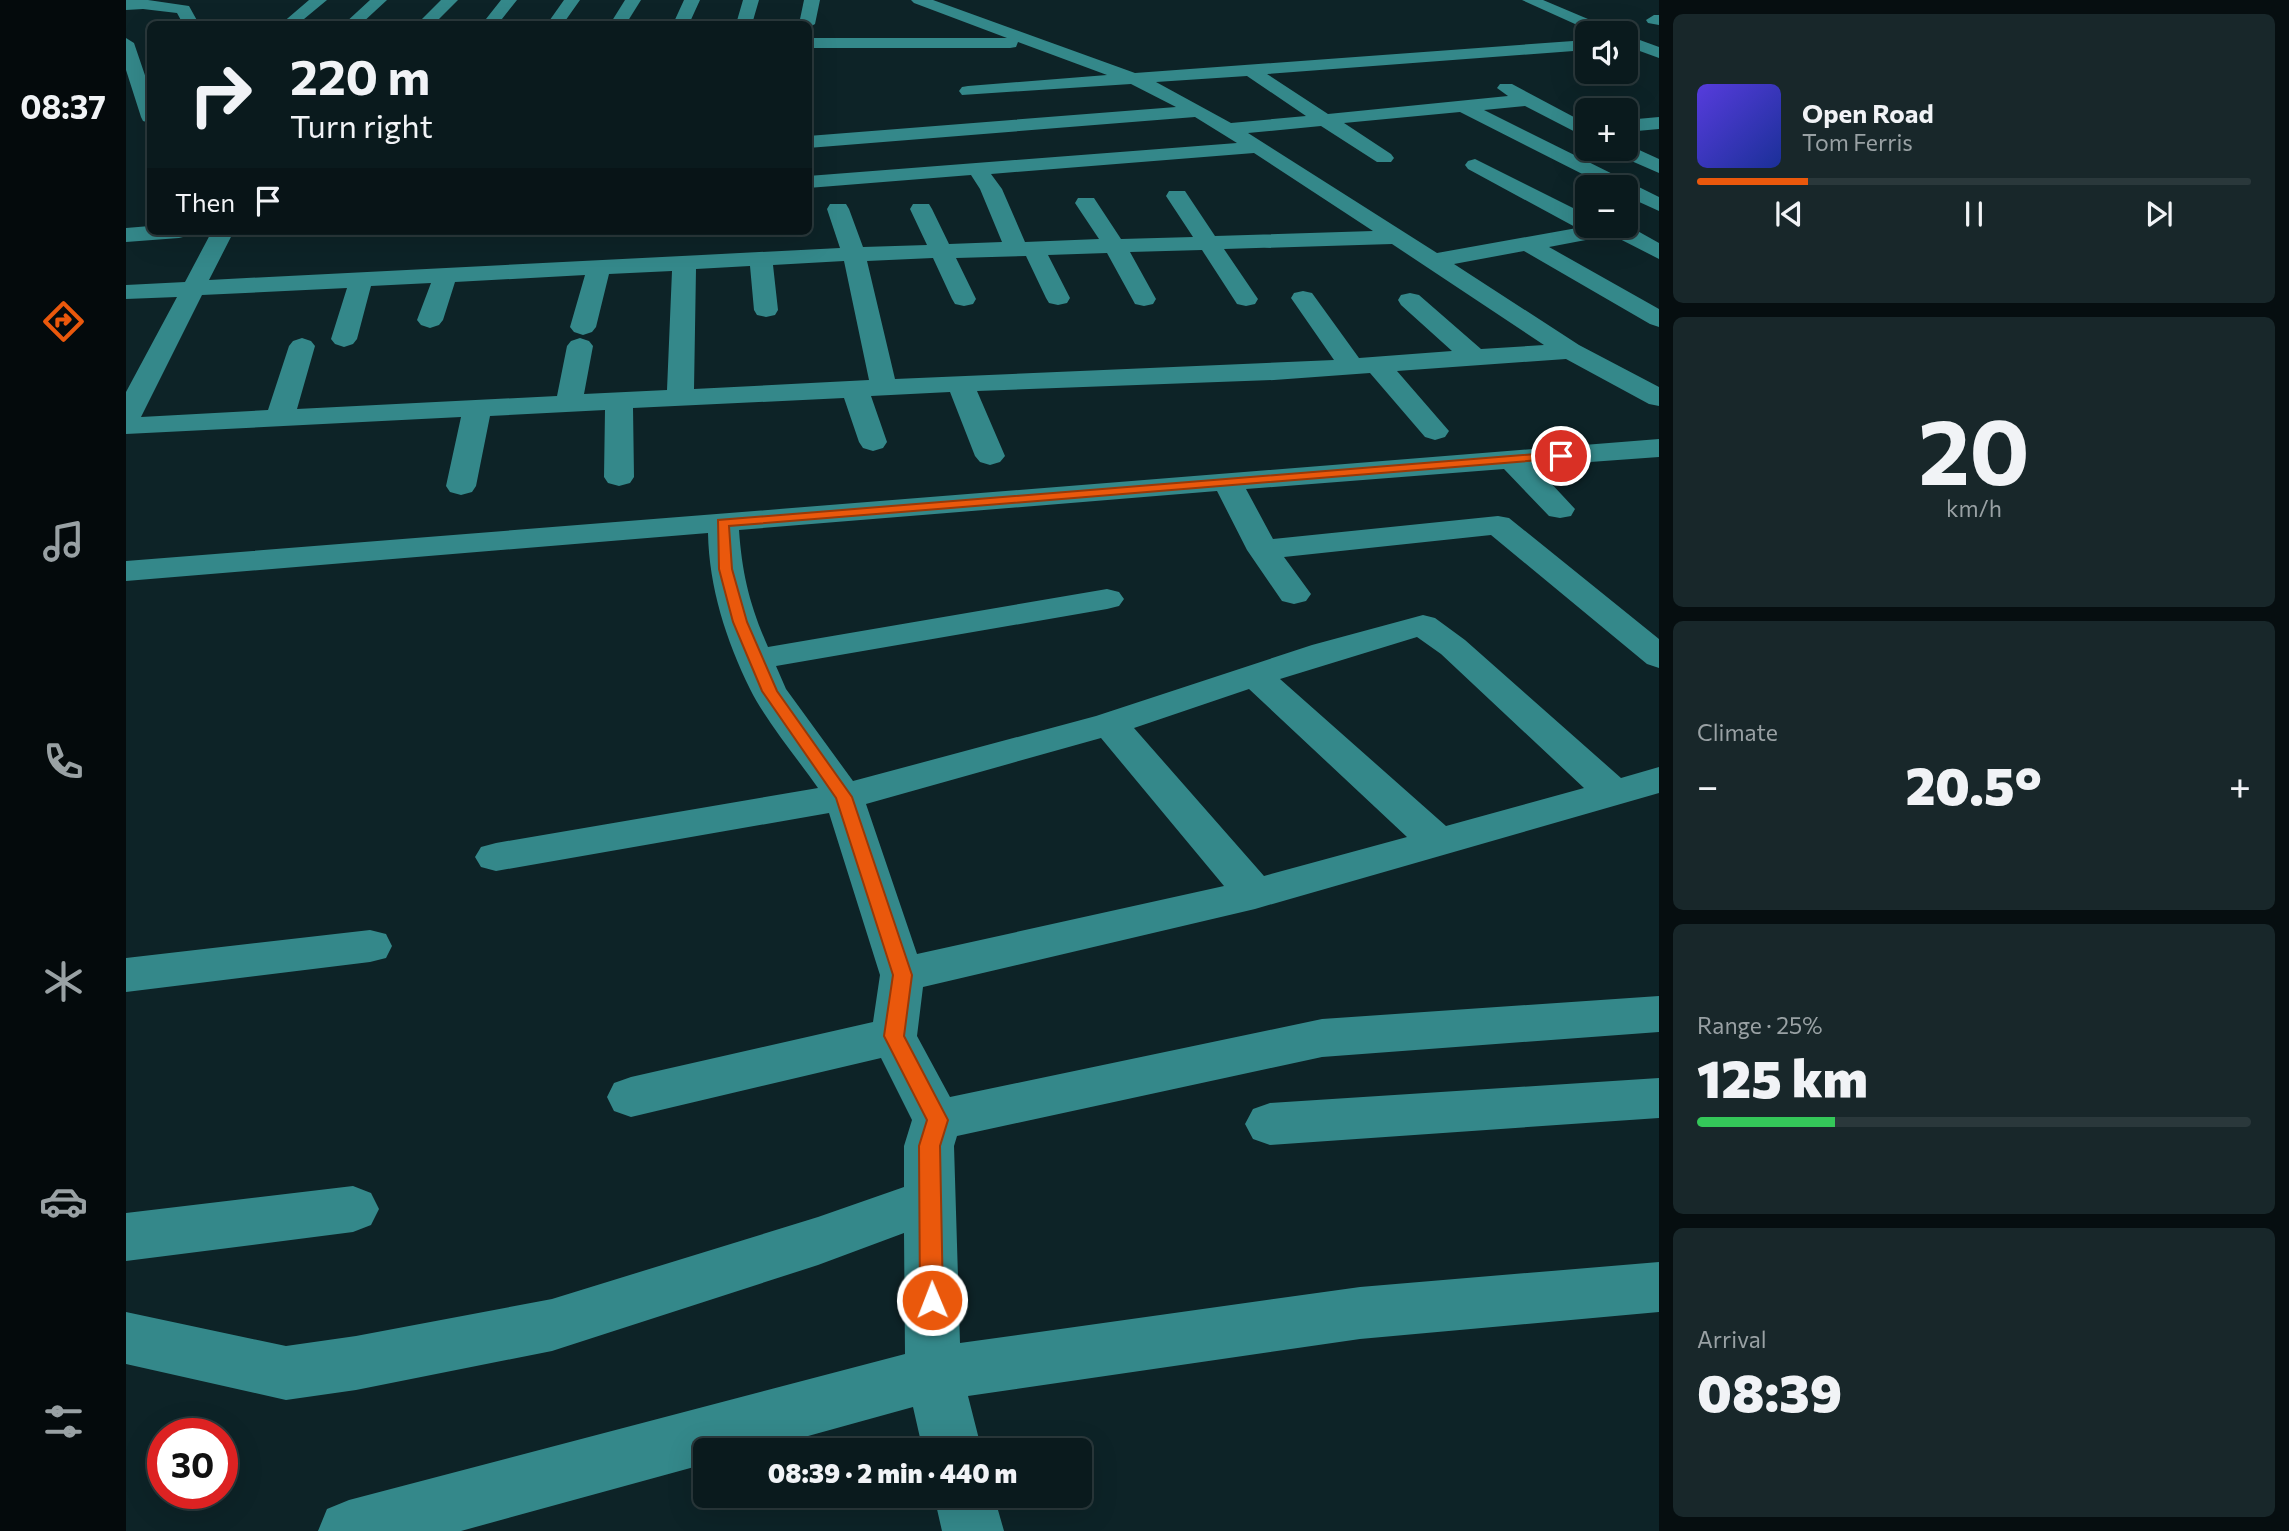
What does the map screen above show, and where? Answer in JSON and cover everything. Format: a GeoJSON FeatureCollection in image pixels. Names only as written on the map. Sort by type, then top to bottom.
{"type":"FeatureCollection","features":[{"type":"Feature","properties":{"kind":"street"},"geometry":{"type":"LineString","coordinates":[[126,4],[146,0],[195,6],[204,21]]}},
{"type":"Feature","properties":{"kind":"street"},"geometry":{"type":"LineString","coordinates":[[293,21],[319,0]]}},
{"type":"Feature","properties":{"kind":"street"},"geometry":{"type":"LineString","coordinates":[[355,21],[379,0]]}},
{"type":"Feature","properties":{"kind":"street"},"geometry":{"type":"LineString","coordinates":[[428,21],[450,0]]}},
{"type":"Feature","properties":{"kind":"street"},"geometry":{"type":"LineString","coordinates":[[492,21],[509,0]]}},
{"type":"Feature","properties":{"kind":"street"},"geometry":{"type":"LineString","coordinates":[[557,21],[572,0]]}},
{"type":"Feature","properties":{"kind":"street"},"geometry":{"type":"LineString","coordinates":[[620,21],[633,0]]}},
{"type":"Feature","properties":{"kind":"street"},"geometry":{"type":"LineString","coordinates":[[682,21],[692,0]]}},
{"type":"Feature","properties":{"kind":"street"},"geometry":{"type":"LineString","coordinates":[[745,21],[751,0]]}},
{"type":"Feature","properties":{"kind":"street"},"geometry":{"type":"LineString","coordinates":[[808,21],[813,0]]}},
{"type":"Feature","properties":{"kind":"street"},"geometry":{"type":"LineString","coordinates":[[919,0],[1129,77],[1198,111],[1258,147],[1570,351],[1659,398]]}},
{"type":"Feature","properties":{"kind":"street"},"geometry":{"type":"LineString","coordinates":[[1530,0],[1580,21]]}},
{"type":"Feature","properties":{"kind":"street"},"geometry":{"type":"LineString","coordinates":[[126,4],[183,9],[189,21]]}},
{"type":"Feature","properties":{"kind":"street"},"geometry":{"type":"LineString","coordinates":[[812,41],[872,36],[976,46],[1032,42]]}},
{"type":"Feature","properties":{"kind":"street"},"geometry":{"type":"LineString","coordinates":[[866,64],[872,36]]}},
{"type":"Feature","properties":{"kind":"street"},"geometry":{"type":"LineString","coordinates":[[923,41],[924,64]]}},
{"type":"Feature","properties":{"kind":"street"},"geometry":{"type":"LineString","coordinates":[[1638,45],[1659,53]]}},
{"type":"Feature","properties":{"kind":"street"},"geometry":{"type":"LineString","coordinates":[[132,46],[146,121]]}},
{"type":"Feature","properties":{"kind":"street"},"geometry":{"type":"LineString","coordinates":[[968,91],[1575,46]]}},
{"type":"Feature","properties":{"kind":"street"},"geometry":{"type":"LineString","coordinates":[[1395,63],[1418,78]]}},
{"type":"Feature","properties":{"kind":"street"},"geometry":{"type":"LineString","coordinates":[[1256,75],[1384,158]]}},
{"type":"Feature","properties":{"kind":"street"},"geometry":{"type":"LineString","coordinates":[[1497,84],[1575,125]]}},
{"type":"Feature","properties":{"kind":"street"},"geometry":{"type":"LineString","coordinates":[[1440,92],[1462,107],[1599,175]]}},
{"type":"Feature","properties":{"kind":"street"},"geometry":{"type":"LineString","coordinates":[[1228,129],[1527,100]]}},
{"type":"Feature","properties":{"kind":"street"},"geometry":{"type":"LineString","coordinates":[[812,142],[1198,111]]}},
{"type":"Feature","properties":{"kind":"street"},"geometry":{"type":"LineString","coordinates":[[1638,125],[1659,123]]}},
{"type":"Feature","properties":{"kind":"street"},"geometry":{"type":"LineString","coordinates":[[812,182],[1258,147]]}},
{"type":"Feature","properties":{"kind":"street"},"geometry":{"type":"LineString","coordinates":[[1638,157],[1659,167]]}},
{"type":"Feature","properties":{"kind":"street"},"geometry":{"type":"LineString","coordinates":[[1475,165],[1575,206]]}},
{"type":"Feature","properties":{"kind":"street"},"geometry":{"type":"LineString","coordinates":[[976,169],[991,188],[1025,248],[1058,298]]}},
{"type":"Feature","properties":{"kind":"street"},"geometry":{"type":"LineString","coordinates":[[1638,194],[1659,205]]}},
{"type":"Feature","properties":{"kind":"street"},"geometry":{"type":"LineString","coordinates":[[1177,196],[1246,299]]}},
{"type":"Feature","properties":{"kind":"street"},"geometry":{"type":"LineString","coordinates":[[1086,203],[1114,245],[1144,299]]}},
{"type":"Feature","properties":{"kind":"street"},"geometry":{"type":"LineString","coordinates":[[838,209],[854,254],[884,389]]}},
{"type":"Feature","properties":{"kind":"street"},"geometry":{"type":"LineString","coordinates":[[921,209],[964,299]]}},
{"type":"Feature","properties":{"kind":"street"},"geometry":{"type":"LineString","coordinates":[[126,235],[147,233]]}},
{"type":"Feature","properties":{"kind":"street"},"geometry":{"type":"LineString","coordinates":[[1431,261],[1575,233]]}},
{"type":"Feature","properties":{"kind":"street"},"geometry":{"type":"LineString","coordinates":[[126,418],[221,235]]}},
{"type":"Feature","properties":{"kind":"street"},"geometry":{"type":"LineString","coordinates":[[798,235],[802,257]]}},
{"type":"Feature","properties":{"kind":"street"},"geometry":{"type":"LineString","coordinates":[[126,292],[854,254],[1396,237]]}},
{"type":"Feature","properties":{"kind":"street"},"geometry":{"type":"LineString","coordinates":[[1638,237],[1659,252]]}},
{"type":"Feature","properties":{"kind":"street"},"geometry":{"type":"LineString","coordinates":[[1526,243],[1659,319]]}},
{"type":"Feature","properties":{"kind":"street"},"geometry":{"type":"LineString","coordinates":[[761,260],[766,310]]}},
{"type":"Feature","properties":{"kind":"street"},"geometry":{"type":"LineString","coordinates":[[680,399],[684,264]]}},
{"type":"Feature","properties":{"kind":"street"},"geometry":{"type":"LineString","coordinates":[[569,404],[598,269]]}},
{"type":"Feature","properties":{"kind":"street"},"geometry":{"type":"LineString","coordinates":[[430,320],[445,276]]}},
{"type":"Feature","properties":{"kind":"street"},"geometry":{"type":"LineString","coordinates":[[344,339],[361,280]]}},
{"type":"Feature","properties":{"kind":"street"},"geometry":{"type":"LineString","coordinates":[[1303,298],[1364,366],[1436,431]]}},
{"type":"Feature","properties":{"kind":"street"},"geometry":{"type":"LineString","coordinates":[[1410,300],[1474,358]]}},
{"type":"Feature","properties":{"kind":"street"},"geometry":{"type":"LineString","coordinates":[[280,418],[302,346]]}},
{"type":"Feature","properties":{"kind":"street"},"geometry":{"type":"LineString","coordinates":[[126,426],[1364,366],[1570,351]]}},
{"type":"Feature","properties":{"kind":"street"},"geometry":{"type":"LineString","coordinates":[[961,385],[990,456]]}},
{"type":"Feature","properties":{"kind":"street"},"geometry":{"type":"LineString","coordinates":[[855,390],[873,442]]}},
{"type":"Feature","properties":{"kind":"street"},"geometry":{"type":"LineString","coordinates":[[619,402],[620,477]]}},
{"type":"Feature","properties":{"kind":"street"},"geometry":{"type":"LineString","coordinates":[[461,486],[477,409]]}},
{"type":"Feature","properties":{"kind":"street"},"geometry":{"type":"LineString","coordinates":[[126,571],[1227,481],[1659,449]]}},
{"type":"Feature","properties":{"kind":"street"},"geometry":{"type":"LineString","coordinates":[[1512,460],[1560,509]]}},
{"type":"Feature","properties":{"kind":"street"},"geometry":{"type":"LineString","coordinates":[[1227,481],[1263,550],[1294,594]]}},
{"type":"Feature","properties":{"kind":"street"},"geometry":{"type":"LineString","coordinates":[[723,523],[725,569],[740,622],[769,691],[844,797],[902,975],[894,1036],[937,1120],[929,1146],[933,1374],[950,1438]]}},
{"type":"Feature","properties":{"kind":"street"},"geometry":{"type":"LineString","coordinates":[[1263,550],[1498,525],[1659,657]]}},
{"type":"Feature","properties":{"kind":"street"},"geometry":{"type":"LineString","coordinates":[[757,659],[1108,599]]}},
{"type":"Feature","properties":{"kind":"street"},"geometry":{"type":"LineString","coordinates":[[496,857],[844,797],[1109,724],[1255,674],[1394,631],[1423,625],[1453,647],[1614,792]]}},
{"type":"Feature","properties":{"kind":"street"},"geometry":{"type":"LineString","coordinates":[[1255,674],[1440,844]]}},
{"type":"Feature","properties":{"kind":"street"},"geometry":{"type":"LineString","coordinates":[[1109,724],[1255,894]]}},
{"type":"Feature","properties":{"kind":"street"},"geometry":{"type":"LineString","coordinates":[[902,975],[1255,894],[1440,844],[1659,780]]}},
{"type":"Feature","properties":{"kind":"street"},"geometry":{"type":"LineString","coordinates":[[126,975],[370,946]]}},
{"type":"Feature","properties":{"kind":"street"},"geometry":{"type":"LineString","coordinates":[[937,1120],[1322,1038],[1659,1014]]}},
{"type":"Feature","properties":{"kind":"street"},"geometry":{"type":"LineString","coordinates":[[631,1097],[894,1036]]}},
{"type":"Feature","properties":{"kind":"street"},"geometry":{"type":"LineString","coordinates":[[1270,1124],[1659,1098]]}},
{"type":"Feature","properties":{"kind":"street"},"geometry":{"type":"LineString","coordinates":[[126,1338],[286,1373],[356,1363],[552,1325],[818,1241],[930,1201]]}},
{"type":"Feature","properties":{"kind":"street"},"geometry":{"type":"LineString","coordinates":[[126,1237],[353,1209]]}},
{"type":"Feature","properties":{"kind":"street"},"geometry":{"type":"LineString","coordinates":[[349,1531],[933,1374],[1360,1313],[1659,1287]]}},
{"type":"Feature","properties":{"kind":"street"},"geometry":{"type":"LineString","coordinates":[[967,1508],[973,1531]]}},
{"type":"Feature","properties":{"kind":"route"},"geometry":{"type":"LineString","coordinates":[[932,1300],[929,1146],[937,1120],[894,1036],[902,975],[844,797],[769,691],[740,622],[725,569],[723,523],[1561,456]]}}]}
